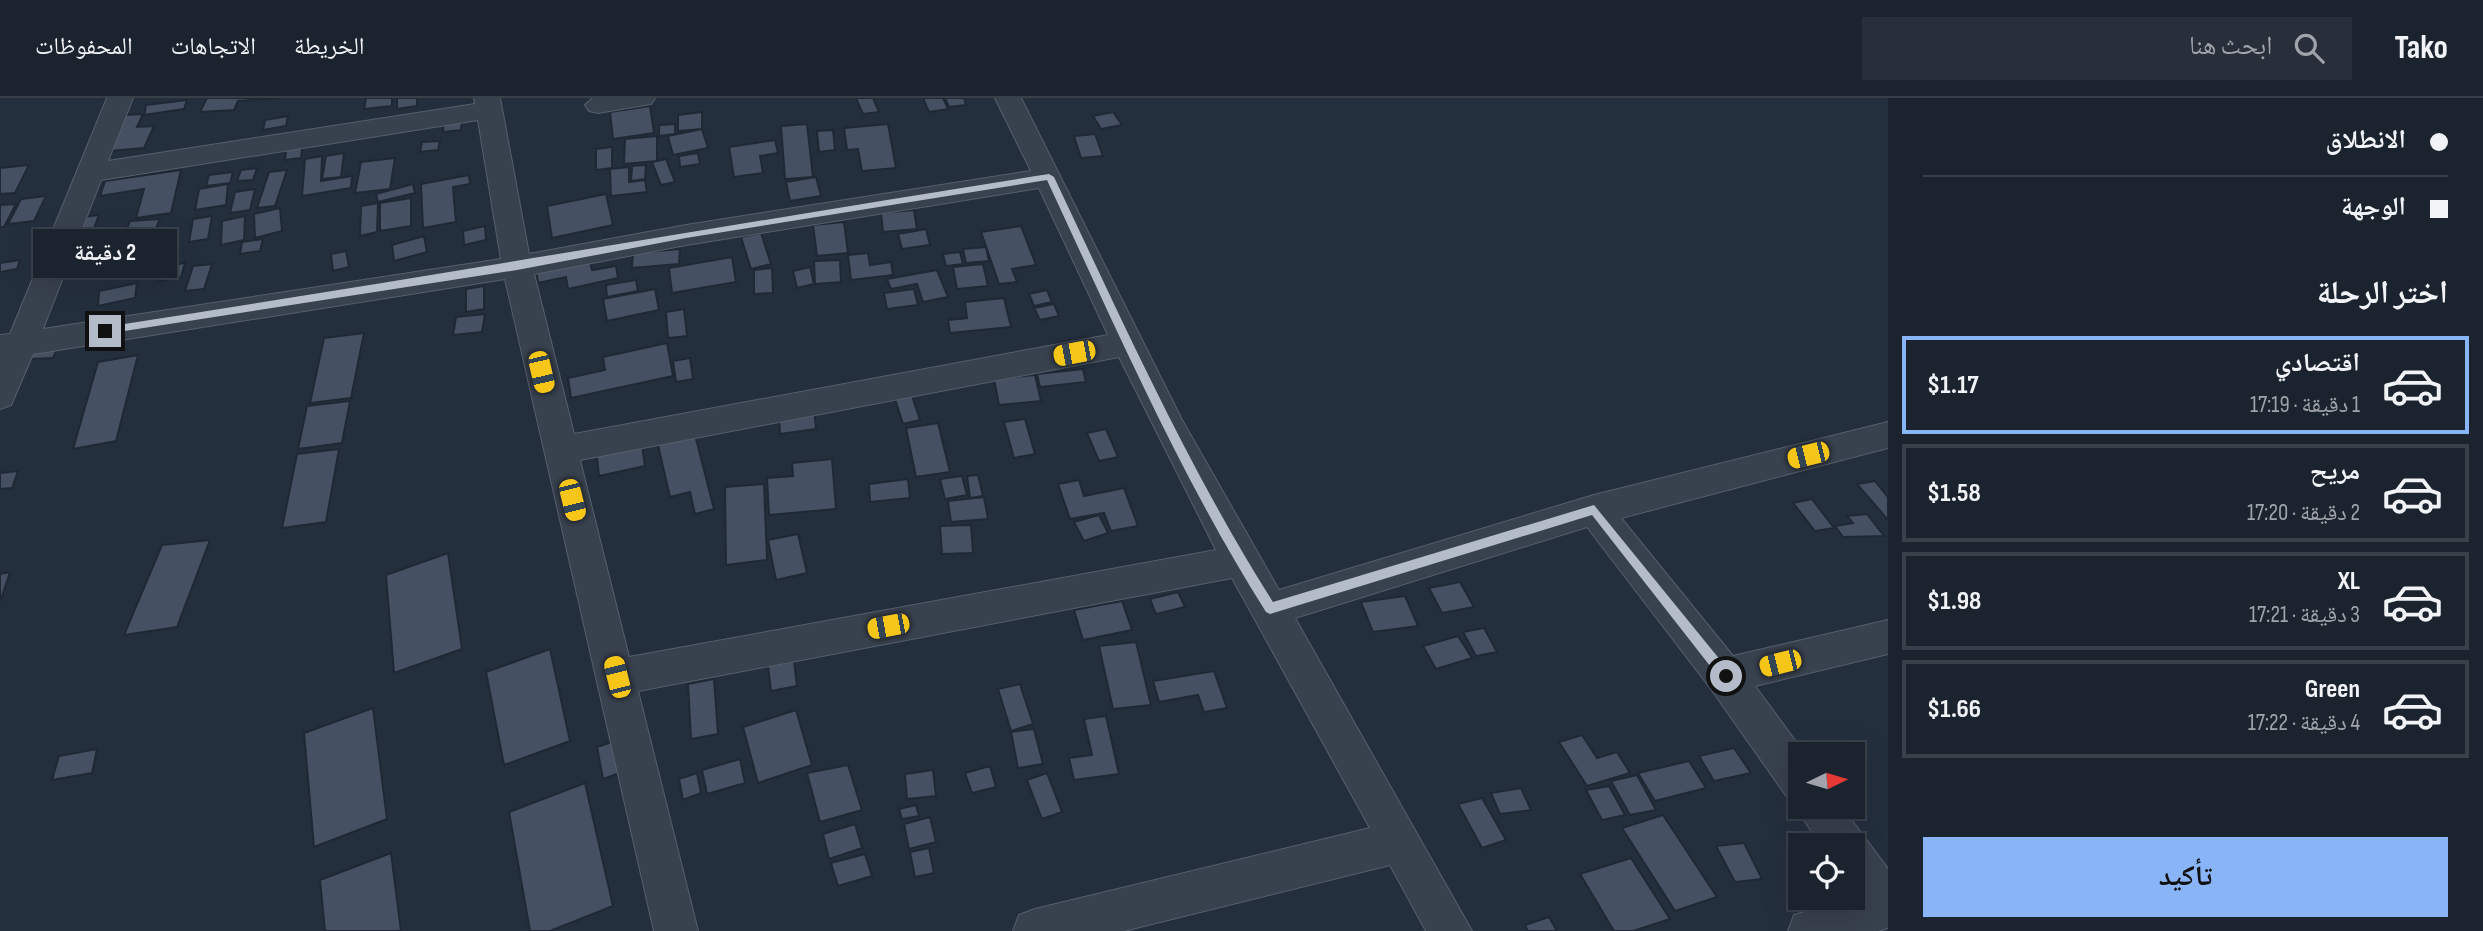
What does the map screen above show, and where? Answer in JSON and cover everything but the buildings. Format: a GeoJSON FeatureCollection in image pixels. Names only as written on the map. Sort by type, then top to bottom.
{"type":"FeatureCollection","features":[{"type":"Feature","properties":{"kind":"street"},"geometry":{"type":"LineString","coordinates":[[0,396],[11,345],[120,98]]}},
{"type":"Feature","properties":{"kind":"street"},"geometry":{"type":"LineString","coordinates":[[598,105],[642,98]]}},
{"type":"Feature","properties":{"kind":"street"},"geometry":{"type":"LineString","coordinates":[[1008,98],[1240,561],[1270,609],[1450,931]]}},
{"type":"Feature","properties":{"kind":"street"},"geometry":{"type":"LineString","coordinates":[[89,173],[489,104],[517,267],[677,931]]}},
{"type":"Feature","properties":{"kind":"street"},"geometry":{"type":"LineString","coordinates":[[11,345],[517,267],[686,235],[1049,177]]}},
{"type":"Feature","properties":{"kind":"street"},"geometry":{"type":"LineString","coordinates":[[560,450],[1128,342]]}},
{"type":"Feature","properties":{"kind":"street"},"geometry":{"type":"LineString","coordinates":[[1270,609],[1594,510],[1888,435]]}},
{"type":"Feature","properties":{"kind":"street"},"geometry":{"type":"LineString","coordinates":[[1594,510],[1726,676],[1788,764]]}},
{"type":"Feature","properties":{"kind":"street"},"geometry":{"type":"LineString","coordinates":[[617,677],[1240,561]]}},
{"type":"Feature","properties":{"kind":"street"},"geometry":{"type":"LineString","coordinates":[[1726,676],[1888,637]]}},
{"type":"Feature","properties":{"kind":"street"},"geometry":{"type":"LineString","coordinates":[[1035,931],[1400,842]]}},
{"type":"Feature","properties":{"kind":"street"},"geometry":{"type":"LineString","coordinates":[[1810,931],[1888,906],[1865,874]]}},
{"type":"Feature","properties":{"kind":"route"},"geometry":{"type":"LineString","coordinates":[[105,331],[517,267],[686,235],[1049,177],[1128,342],[1240,561],[1270,609],[1594,510],[1726,676]]}}]}
